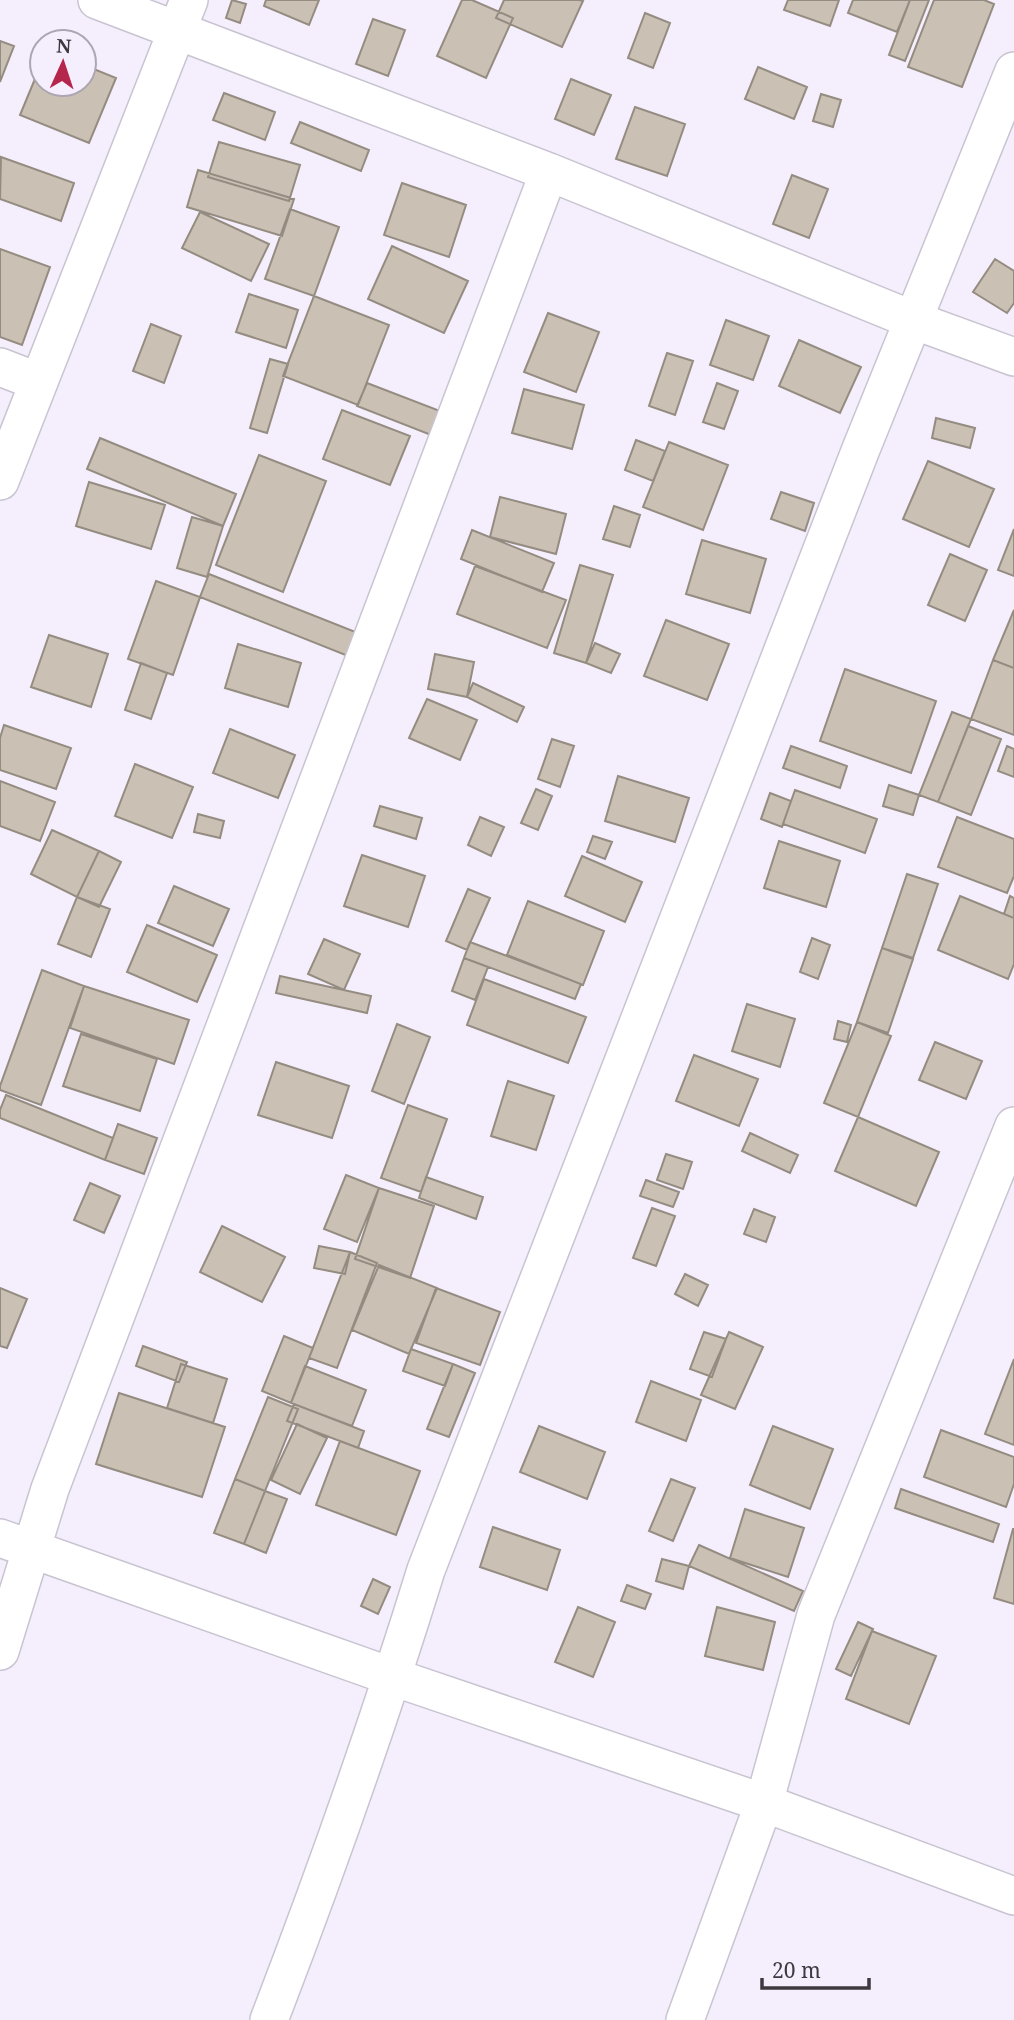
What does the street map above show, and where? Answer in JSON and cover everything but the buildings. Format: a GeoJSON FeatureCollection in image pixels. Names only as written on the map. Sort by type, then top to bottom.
{"type":"FeatureCollection","features":[{"type":"Feature","properties":{"kind":"street"},"geometry":{"type":"LineString","coordinates":[[97,0],[184,16],[549,172],[913,320],[1014,357]]}},
{"type":"Feature","properties":{"kind":"street"},"geometry":{"type":"LineString","coordinates":[[0,481],[184,16]]}},
{"type":"Feature","properties":{"kind":"street"},"geometry":{"type":"LineString","coordinates":[[269,2020],[307,1923],[393,1677],[426,1570],[913,320],[1014,71]]}},
{"type":"Feature","properties":{"kind":"street"},"geometry":{"type":"LineString","coordinates":[[0,1651],[16,1545],[50,1489],[549,172]]}},
{"type":"Feature","properties":{"kind":"street"},"geometry":{"type":"LineString","coordinates":[[0,367],[39,382]]}},
{"type":"Feature","properties":{"kind":"street"},"geometry":{"type":"LineString","coordinates":[[685,2020],[764,1803],[816,1615],[1014,1126]]}},
{"type":"Feature","properties":{"kind":"street"},"geometry":{"type":"LineString","coordinates":[[16,1545],[764,1803],[1014,1896]]}}]}
